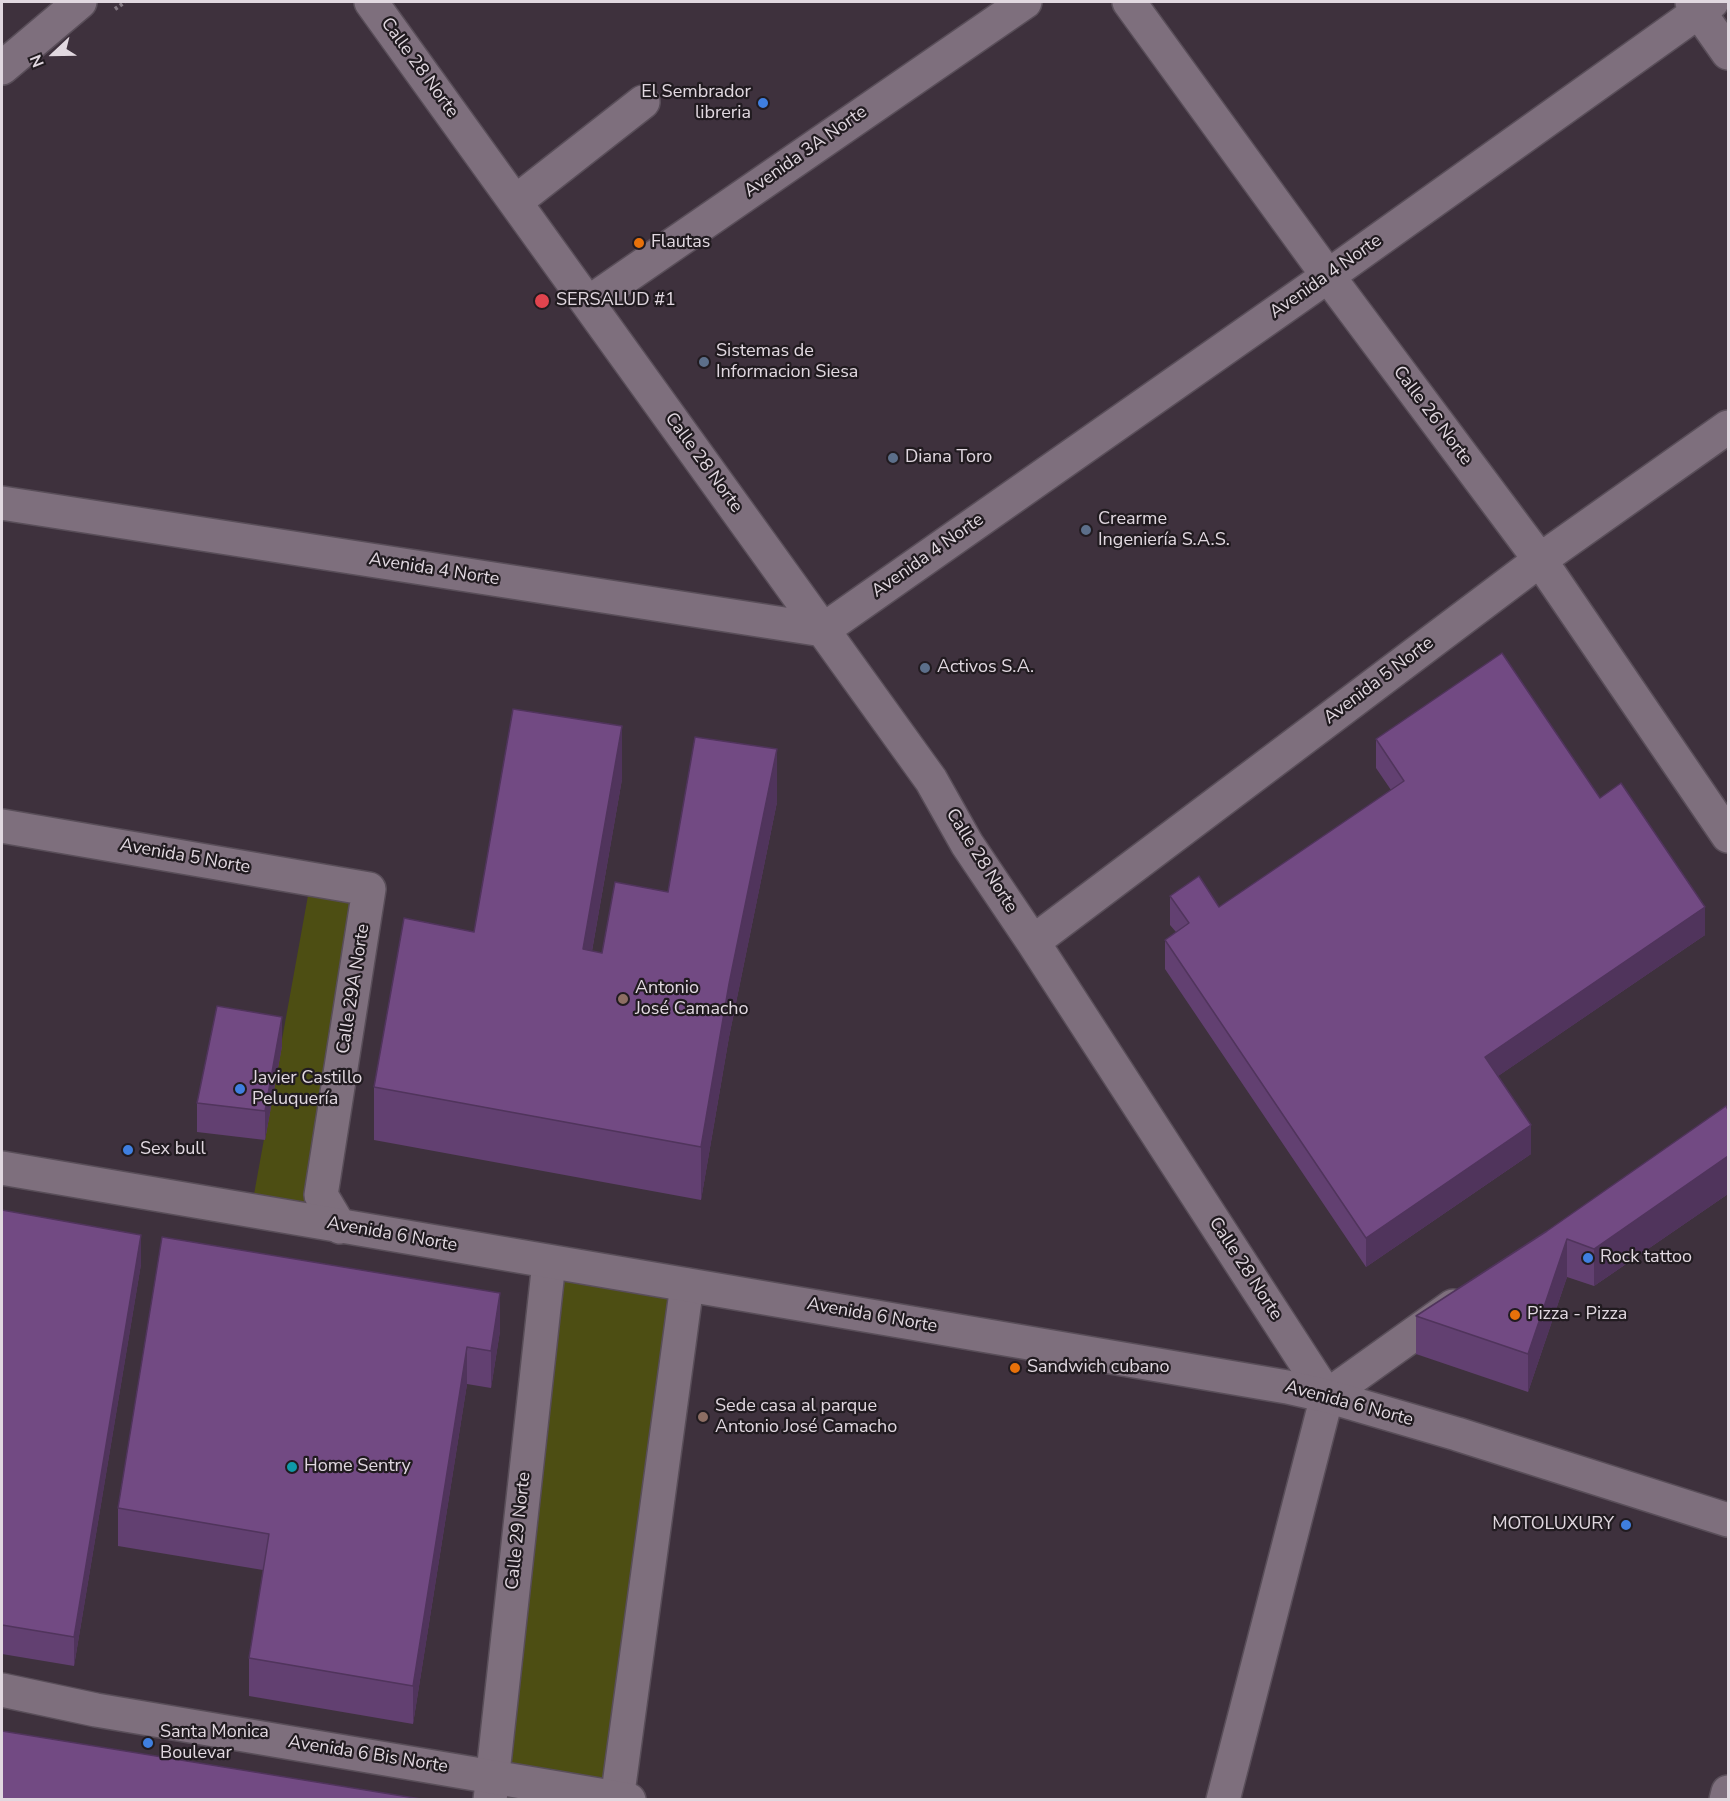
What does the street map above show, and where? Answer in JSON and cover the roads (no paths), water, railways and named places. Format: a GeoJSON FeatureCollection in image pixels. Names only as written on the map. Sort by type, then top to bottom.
{"type":"FeatureCollection","features":[{"type":"Feature","properties":{"kind":"street"},"geometry":{"type":"LineString","coordinates":[[2,68],[81,2]]}},
{"type":"Feature","properties":{"kind":"street","name":"Calle 28 Norte"},"geometry":{"type":"LineString","coordinates":[[371,2],[931,780],[967,844],[1327,1396]]}},
{"type":"Feature","properties":{"kind":"street","name":"Avenida 3A Norte"},"geometry":{"type":"LineString","coordinates":[[588,303],[1025,2]]}},
{"type":"Feature","properties":{"kind":"street","name":"Calle 26 Norte"},"geometry":{"type":"LineString","coordinates":[[1129,2],[1328,276],[1540,560],[1728,836]]}},
{"type":"Feature","properties":{"kind":"street"},"geometry":{"type":"LineString","coordinates":[[1701,4],[1728,52]]}},
{"type":"Feature","properties":{"kind":"street","name":"Avenida 4 Norte"},"geometry":{"type":"LineString","coordinates":[[2,503],[823,630],[1328,276],[1701,4]]}},
{"type":"Feature","properties":{"kind":"street"},"geometry":{"type":"LineString","coordinates":[[514,201],[643,102]]}},
{"type":"Feature","properties":{"kind":"street","name":"Avenida 5 Norte"},"geometry":{"type":"LineString","coordinates":[[1033,942],[1540,560],[1728,427]]}},
{"type":"Feature","properties":{"kind":"street","name":"Avenida 5 Norte"},"geometry":{"type":"LineString","coordinates":[[2,826],[369,889]]}},
{"type":"Feature","properties":{"kind":"street","name":"Calle 29A Norte"},"geometry":{"type":"LineString","coordinates":[[321,1195],[369,889]]}},
{"type":"Feature","properties":{"kind":"street","name":"Avenida 6 Norte"},"geometry":{"type":"LineString","coordinates":[[2,1168],[1287,1387],[1327,1396],[1457,1434],[1728,1520]]}},
{"type":"Feature","properties":{"kind":"street"},"geometry":{"type":"LineString","coordinates":[[286,1217],[321,1195],[340,1227]]}},
{"type":"Feature","properties":{"kind":"street","name":"Calle 29 Norte"},"geometry":{"type":"LineString","coordinates":[[492,1788],[549,1262]]}},
{"type":"Feature","properties":{"kind":"street"},"geometry":{"type":"LineString","coordinates":[[621,1799],[687,1285]]}},
{"type":"Feature","properties":{"kind":"street"},"geometry":{"type":"LineString","coordinates":[[1223,1800],[1327,1396],[1479,1288]]}},
{"type":"Feature","properties":{"kind":"street","name":"Avenida 6 Bis Norte"},"geometry":{"type":"LineString","coordinates":[[2,1690],[492,1788],[621,1799]]}},
{"type":"Feature","properties":{"kind":"street"},"geometry":{"type":"LineString","coordinates":[[1726,1800],[1728,1792]]}},
{"type":"Feature","properties":{"kind":"place","name":"El Sembrador libreria"},"geometry":{"type":"Point","coordinates":[763,103]}},
{"type":"Feature","properties":{"kind":"place","name":"Flautas"},"geometry":{"type":"Point","coordinates":[639,243]}},
{"type":"Feature","properties":{"kind":"place","name":"SERSALUD #1"},"geometry":{"type":"Point","coordinates":[542,301]}},
{"type":"Feature","properties":{"kind":"place","name":"Sistemas de Informacion Siesa"},"geometry":{"type":"Point","coordinates":[704,362]}},
{"type":"Feature","properties":{"kind":"place","name":"Diana Toro"},"geometry":{"type":"Point","coordinates":[893,458]}},
{"type":"Feature","properties":{"kind":"place","name":"Crearme Ingeniería S.A.S."},"geometry":{"type":"Point","coordinates":[1086,530]}},
{"type":"Feature","properties":{"kind":"place","name":"Activos S.A."},"geometry":{"type":"Point","coordinates":[925,668]}},
{"type":"Feature","properties":{"kind":"place","name":"Antonio José Camacho"},"geometry":{"type":"Point","coordinates":[623,999]}},
{"type":"Feature","properties":{"kind":"place","name":"Javier Castillo Peluquería"},"geometry":{"type":"Point","coordinates":[240,1089]}},
{"type":"Feature","properties":{"kind":"place","name":"Sex bull"},"geometry":{"type":"Point","coordinates":[128,1150]}},
{"type":"Feature","properties":{"kind":"place","name":"Rock tattoo"},"geometry":{"type":"Point","coordinates":[1588,1258]}},
{"type":"Feature","properties":{"kind":"place","name":"Pizza - Pizza"},"geometry":{"type":"Point","coordinates":[1515,1315]}},
{"type":"Feature","properties":{"kind":"place","name":"Sandwich cubano"},"geometry":{"type":"Point","coordinates":[1015,1368]}},
{"type":"Feature","properties":{"kind":"place","name":"Sede casa al parque Antonio José Camacho"},"geometry":{"type":"Point","coordinates":[703,1417]}},
{"type":"Feature","properties":{"kind":"place","name":"Home Sentry"},"geometry":{"type":"Point","coordinates":[292,1467]}},
{"type":"Feature","properties":{"kind":"place","name":"MOTOLUXURY"},"geometry":{"type":"Point","coordinates":[1626,1525]}},
{"type":"Feature","properties":{"kind":"place","name":"Santa Monica Boulevar"},"geometry":{"type":"Point","coordinates":[148,1743]}}]}
